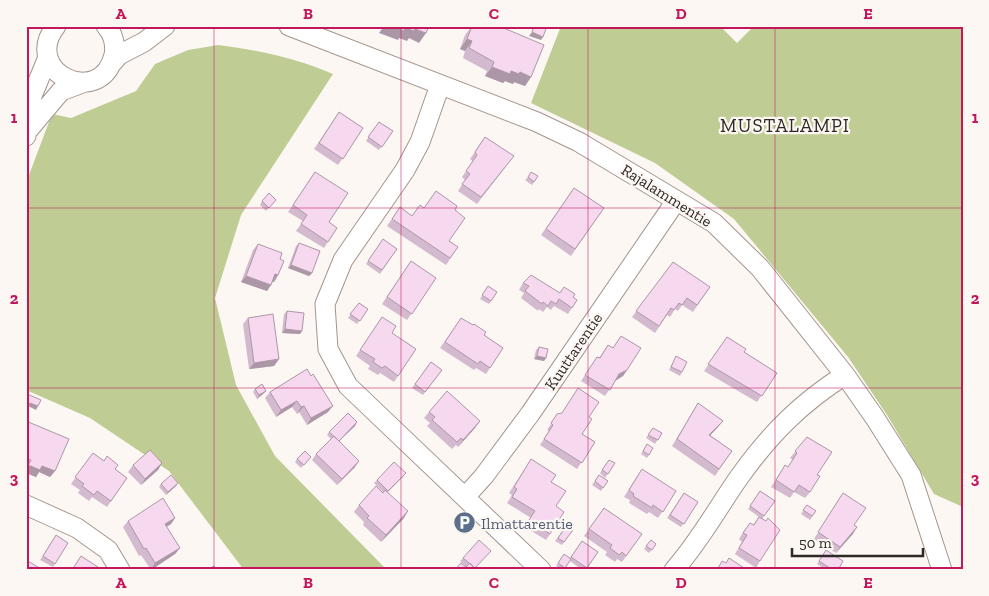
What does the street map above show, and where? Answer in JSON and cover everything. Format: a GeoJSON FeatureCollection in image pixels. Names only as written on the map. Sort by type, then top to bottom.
{"type":"FeatureCollection","features":[{"type":"Feature","properties":{"kind":"street"},"geometry":{"type":"LineString","coordinates":[[106,26],[114,43],[112,63]]}},
{"type":"Feature","properties":{"kind":"street"},"geometry":{"type":"LineString","coordinates":[[28,132],[61,91],[95,80],[104,73],[119,55],[144,42],[165,26]]}},
{"type":"Feature","properties":{"kind":"street","name":"Rajalammentie"},"geometry":{"type":"LineString","coordinates":[[289,26],[537,122],[579,142],[714,223],[760,268],[845,375],[911,474],[942,570]]}},
{"type":"Feature","properties":{"kind":"street"},"geometry":{"type":"LineString","coordinates":[[53,29],[47,45],[48,57],[52,66],[60,76],[71,81],[84,82]]}},
{"type":"Feature","properties":{"kind":"street"},"geometry":{"type":"LineString","coordinates":[[28,132],[32,96],[48,57]]}},
{"type":"Feature","properties":{"kind":"street"},"geometry":{"type":"LineString","coordinates":[[440,85],[420,142],[405,170],[343,260],[325,304],[328,349],[348,386],[541,570]]}},
{"type":"Feature","properties":{"kind":"street","name":"Kuuttarentie"},"geometry":{"type":"LineString","coordinates":[[465,498],[484,476],[530,414],[676,201]]}},
{"type":"Feature","properties":{"kind":"street"},"geometry":{"type":"LineString","coordinates":[[674,570],[688,554],[741,474],[780,426],[803,404],[845,375]]}},
{"type":"Feature","properties":{"kind":"street"},"geometry":{"type":"LineString","coordinates":[[26,505],[77,528],[108,550],[120,570]]}},
{"type":"Feature","properties":{"kind":"green space"},"geometry":{"type":"Polygon","coordinates":[[[561,26],[720,26],[737,43],[754,26],[963,26],[963,507],[934,494],[887,415],[848,357],[734,219],[655,163],[531,103],[561,26]]]}},
{"type":"Feature","properties":{"kind":"green space"},"geometry":{"type":"Polygon","coordinates":[[[218,45],[277,55],[333,74],[241,215],[215,298],[236,385],[275,456],[387,570],[244,570],[169,471],[90,418],[26,390],[26,183],[52,114],[71,118],[136,91],[155,64],[188,50],[218,45]]]}},
{"type":"Feature","properties":{"kind":"building"},"geometry":{"type":"Polygon","coordinates":[[[393,26],[429,26],[426,33],[405,28],[404,31],[393,26]]]}},
{"type":"Feature","properties":{"kind":"building"},"geometry":{"type":"Polygon","coordinates":[[[472,26],[499,26],[544,45],[531,77],[520,72],[519,74],[511,71],[510,74],[492,67],[494,62],[469,48],[472,41],[467,39],[472,26]]]}},
{"type":"Feature","properties":{"kind":"building"},"geometry":{"type":"Polygon","coordinates":[[[534,26],[547,26],[543,37],[532,32],[534,26]]]}},
{"type":"Feature","properties":{"kind":"building"},"geometry":{"type":"Polygon","coordinates":[[[339,112],[363,128],[343,159],[319,143],[339,112]]]}},
{"type":"Feature","properties":{"kind":"building"},"geometry":{"type":"Polygon","coordinates":[[[379,122],[393,131],[382,147],[368,137],[379,122]]]}},
{"type":"Feature","properties":{"kind":"building"},"geometry":{"type":"Polygon","coordinates":[[[485,137],[514,156],[481,197],[462,184],[470,174],[466,171],[477,155],[475,152],[485,137]]]}},
{"type":"Feature","properties":{"kind":"building"},"geometry":{"type":"Polygon","coordinates":[[[315,172],[348,193],[329,222],[337,228],[328,242],[301,224],[307,215],[293,205],[315,172]]]}},
{"type":"Feature","properties":{"kind":"building"},"geometry":{"type":"Polygon","coordinates":[[[531,172],[538,176],[534,182],[528,177],[531,172]]]}},
{"type":"Feature","properties":{"kind":"building"},"geometry":{"type":"Polygon","coordinates":[[[574,188],[604,208],[575,249],[546,229],[574,188]]]}},
{"type":"Feature","properties":{"kind":"building"},"geometry":{"type":"Polygon","coordinates":[[[436,191],[457,206],[455,210],[465,218],[449,241],[458,247],[450,258],[392,219],[400,207],[412,216],[420,205],[424,208],[436,191]]]}},
{"type":"Feature","properties":{"kind":"building"},"geometry":{"type":"Polygon","coordinates":[[[269,193],[276,200],[269,208],[262,201],[269,193]]]}},
{"type":"Feature","properties":{"kind":"building"},"geometry":{"type":"Polygon","coordinates":[[[383,239],[397,249],[382,270],[368,261],[383,239]]]}},
{"type":"Feature","properties":{"kind":"building"},"geometry":{"type":"Polygon","coordinates":[[[299,243],[320,251],[312,273],[291,265],[299,243]]]}},
{"type":"Feature","properties":{"kind":"building"},"geometry":{"type":"Polygon","coordinates":[[[258,244],[282,253],[280,259],[284,261],[278,275],[275,274],[271,285],[246,276],[258,244]]]}},
{"type":"Feature","properties":{"kind":"building"},"geometry":{"type":"Polygon","coordinates":[[[411,261],[436,278],[412,314],[387,297],[411,261]]]}},
{"type":"Feature","properties":{"kind":"building"},"geometry":{"type":"Polygon","coordinates":[[[673,262],[710,287],[697,305],[687,298],[682,305],[679,303],[674,310],[671,308],[659,326],[636,311],[673,262]]]}},
{"type":"Feature","properties":{"kind":"building"},"geometry":{"type":"Polygon","coordinates":[[[531,275],[560,293],[564,287],[575,294],[573,297],[577,300],[572,308],[559,299],[556,304],[551,301],[548,306],[543,302],[542,304],[525,291],[529,286],[523,283],[531,275]]]}},
{"type":"Feature","properties":{"kind":"building"},"geometry":{"type":"Polygon","coordinates":[[[488,286],[497,292],[491,301],[482,295],[488,286]]]}},
{"type":"Feature","properties":{"kind":"building"},"geometry":{"type":"Polygon","coordinates":[[[359,303],[368,309],[360,321],[350,314],[359,303]]]}},
{"type":"Feature","properties":{"kind":"building"},"geometry":{"type":"Polygon","coordinates":[[[287,311],[304,313],[302,331],[285,329],[287,311]]]}},
{"type":"Feature","properties":{"kind":"building"},"geometry":{"type":"Polygon","coordinates":[[[273,314],[279,359],[254,363],[248,318],[273,314]]]}},
{"type":"Feature","properties":{"kind":"building"},"geometry":{"type":"Polygon","coordinates":[[[382,317],[396,326],[392,333],[416,349],[398,376],[385,366],[382,368],[373,362],[375,359],[360,350],[382,317]]]}},
{"type":"Feature","properties":{"kind":"building"},"geometry":{"type":"Polygon","coordinates":[[[461,318],[486,332],[484,335],[503,348],[490,368],[480,361],[478,364],[445,342],[461,318]]]}},
{"type":"Feature","properties":{"kind":"building"},"geometry":{"type":"Polygon","coordinates":[[[621,336],[641,348],[627,370],[619,374],[610,390],[585,375],[597,357],[600,358],[608,345],[613,348],[621,336]]]}},
{"type":"Feature","properties":{"kind":"building"},"geometry":{"type":"Polygon","coordinates":[[[727,337],[746,349],[744,352],[777,373],[762,396],[708,364],[727,337]]]}},
{"type":"Feature","properties":{"kind":"building"},"geometry":{"type":"Polygon","coordinates":[[[539,347],[548,349],[546,358],[537,356],[539,347]]]}},
{"type":"Feature","properties":{"kind":"building"},"geometry":{"type":"Polygon","coordinates":[[[676,356],[687,362],[682,372],[671,367],[676,356]]]}},
{"type":"Feature","properties":{"kind":"building"},"geometry":{"type":"Polygon","coordinates":[[[431,362],[442,370],[425,392],[415,384],[431,362]]]}},
{"type":"Feature","properties":{"kind":"building"},"geometry":{"type":"Polygon","coordinates":[[[307,369],[311,376],[313,374],[333,406],[311,418],[304,406],[301,407],[297,401],[281,410],[270,392],[307,369]]]}},
{"type":"Feature","properties":{"kind":"building"},"geometry":{"type":"Polygon","coordinates":[[[262,384],[266,391],[259,395],[255,389],[262,384]]]}},
{"type":"Feature","properties":{"kind":"building"},"geometry":{"type":"Polygon","coordinates":[[[578,388],[599,402],[589,417],[592,419],[582,434],[595,442],[582,463],[544,439],[553,425],[551,423],[557,414],[562,413],[578,388]]]}},
{"type":"Feature","properties":{"kind":"building"},"geometry":{"type":"Polygon","coordinates":[[[447,391],[480,421],[463,440],[461,438],[457,442],[432,420],[435,417],[429,412],[447,391]]]}},
{"type":"Feature","properties":{"kind":"building"},"geometry":{"type":"Polygon","coordinates":[[[27,394],[41,400],[38,406],[30,403],[26,411],[27,394]]]}},
{"type":"Feature","properties":{"kind":"building"},"geometry":{"type":"Polygon","coordinates":[[[698,403],[723,421],[709,435],[732,451],[719,469],[677,439],[698,403]]]}},
{"type":"Feature","properties":{"kind":"building"},"geometry":{"type":"Polygon","coordinates":[[[348,413],[357,422],[339,441],[329,432],[348,413]]]}},
{"type":"Feature","properties":{"kind":"building"},"geometry":{"type":"Polygon","coordinates":[[[26,421],[69,439],[55,471],[42,466],[40,470],[28,465],[31,460],[26,458],[26,421]]]}},
{"type":"Feature","properties":{"kind":"building"},"geometry":{"type":"Polygon","coordinates":[[[653,428],[662,433],[658,440],[648,435],[653,428]]]}},
{"type":"Feature","properties":{"kind":"building"},"geometry":{"type":"Polygon","coordinates":[[[334,436],[359,461],[342,479],[316,454],[334,436]]]}},
{"type":"Feature","properties":{"kind":"building"},"geometry":{"type":"Polygon","coordinates":[[[807,437],[832,452],[817,475],[820,476],[810,492],[799,485],[794,492],[776,480],[785,465],[788,467],[797,453],[795,451],[807,437]]]}},
{"type":"Feature","properties":{"kind":"building"},"geometry":{"type":"Polygon","coordinates":[[[647,444],[653,448],[649,455],[643,451],[647,444]]]}},
{"type":"Feature","properties":{"kind":"building"},"geometry":{"type":"Polygon","coordinates":[[[150,450],[162,463],[145,479],[133,465],[150,450]]]}},
{"type":"Feature","properties":{"kind":"building"},"geometry":{"type":"Polygon","coordinates":[[[305,451],[311,457],[304,465],[297,459],[305,451]]]}},
{"type":"Feature","properties":{"kind":"building"},"geometry":{"type":"Polygon","coordinates":[[[93,453],[104,461],[107,456],[118,465],[115,469],[127,478],[111,501],[97,491],[94,495],[82,486],[84,484],[75,477],[93,453]]]}},
{"type":"Feature","properties":{"kind":"building"},"geometry":{"type":"Polygon","coordinates":[[[531,459],[556,475],[551,482],[566,491],[556,506],[564,512],[550,534],[529,520],[535,511],[512,497],[517,489],[514,487],[531,459]]]}},
{"type":"Feature","properties":{"kind":"building"},"geometry":{"type":"Polygon","coordinates":[[[609,460],[615,463],[608,474],[602,470],[609,460]]]}},
{"type":"Feature","properties":{"kind":"building"},"geometry":{"type":"Polygon","coordinates":[[[394,462],[406,473],[388,491],[377,480],[394,462]]]}},
{"type":"Feature","properties":{"kind":"building"},"geometry":{"type":"Polygon","coordinates":[[[642,469],[676,491],[663,512],[653,505],[652,508],[633,496],[634,494],[629,490],[642,469]]]}},
{"type":"Feature","properties":{"kind":"building"},"geometry":{"type":"Polygon","coordinates":[[[171,475],[178,483],[168,492],[161,484],[171,475]]]}},
{"type":"Feature","properties":{"kind":"building"},"geometry":{"type":"Polygon","coordinates":[[[599,475],[608,481],[603,488],[595,481],[599,475]]]}},
{"type":"Feature","properties":{"kind":"building"},"geometry":{"type":"Polygon","coordinates":[[[376,486],[383,493],[385,490],[408,511],[386,535],[367,518],[369,516],[359,505],[376,486]]]}},
{"type":"Feature","properties":{"kind":"building"},"geometry":{"type":"Polygon","coordinates":[[[760,491],[775,501],[764,516],[750,506],[760,491]]]}},
{"type":"Feature","properties":{"kind":"building"},"geometry":{"type":"Polygon","coordinates":[[[684,493],[698,502],[684,524],[670,515],[684,493]]]}},
{"type":"Feature","properties":{"kind":"building"},"geometry":{"type":"Polygon","coordinates":[[[843,493],[866,508],[854,525],[857,527],[840,547],[818,532],[843,493]]]}},
{"type":"Feature","properties":{"kind":"building"},"geometry":{"type":"Polygon","coordinates":[[[163,498],[175,518],[165,524],[180,548],[155,563],[146,548],[144,549],[128,521],[163,498]]]}},
{"type":"Feature","properties":{"kind":"building"},"geometry":{"type":"Polygon","coordinates":[[[807,505],[816,511],[812,516],[803,510],[807,505]]]}},
{"type":"Feature","properties":{"kind":"building"},"geometry":{"type":"Polygon","coordinates":[[[604,508],[642,534],[626,556],[622,552],[619,555],[610,548],[612,545],[589,529],[604,508]]]}},
{"type":"Feature","properties":{"kind":"building"},"geometry":{"type":"Polygon","coordinates":[[[759,517],[766,521],[768,518],[780,530],[760,561],[739,548],[747,535],[743,533],[750,523],[754,525],[759,517]]]}},
{"type":"Feature","properties":{"kind":"building"},"geometry":{"type":"Polygon","coordinates":[[[567,525],[573,530],[564,542],[558,538],[567,525]]]}},
{"type":"Feature","properties":{"kind":"building"},"geometry":{"type":"Polygon","coordinates":[[[56,535],[68,543],[55,564],[43,556],[56,535]]]}},
{"type":"Feature","properties":{"kind":"building"},"geometry":{"type":"Polygon","coordinates":[[[479,540],[491,551],[475,568],[463,558],[479,540]]]}},
{"type":"Feature","properties":{"kind":"building"},"geometry":{"type":"Polygon","coordinates":[[[651,540],[656,544],[652,550],[646,546],[651,540]]]}},
{"type":"Feature","properties":{"kind":"building"},"geometry":{"type":"Polygon","coordinates":[[[582,541],[598,552],[587,568],[571,557],[582,541]]]}},
{"type":"Feature","properties":{"kind":"building"},"geometry":{"type":"Polygon","coordinates":[[[826,550],[843,561],[838,570],[833,570],[819,561],[826,550]]]}},
{"type":"Feature","properties":{"kind":"building"},"geometry":{"type":"Polygon","coordinates":[[[564,554],[571,559],[565,568],[558,563],[564,554]]]}},
{"type":"Feature","properties":{"kind":"building"},"geometry":{"type":"Polygon","coordinates":[[[81,556],[101,569],[101,570],[72,570],[81,556]]]}},
{"type":"Feature","properties":{"kind":"building"},"geometry":{"type":"Polygon","coordinates":[[[729,558],[747,570],[717,570],[722,561],[726,563],[729,558]]]}},
{"type":"Feature","properties":{"kind":"building"},"geometry":{"type":"Polygon","coordinates":[[[26,560],[43,570],[26,570],[26,560]]]}},
{"type":"Feature","properties":{"kind":"building"},"geometry":{"type":"Polygon","coordinates":[[[461,563],[466,567],[470,563],[476,570],[455,570],[461,563]]]}},
{"type":"Feature","properties":{"kind":"building"},"geometry":{"type":"Polygon","coordinates":[[[214,566],[217,570],[207,570],[214,566]]]}},
{"type":"Feature","properties":{"kind":"place","name":"Ilmattarentie"},"geometry":{"type":"Point","coordinates":[465,523]}},
{"type":"Feature","properties":{"kind":"district","name":"MUSTALAMPI"},"geometry":{"type":"Point","coordinates":[785,125]}}]}
